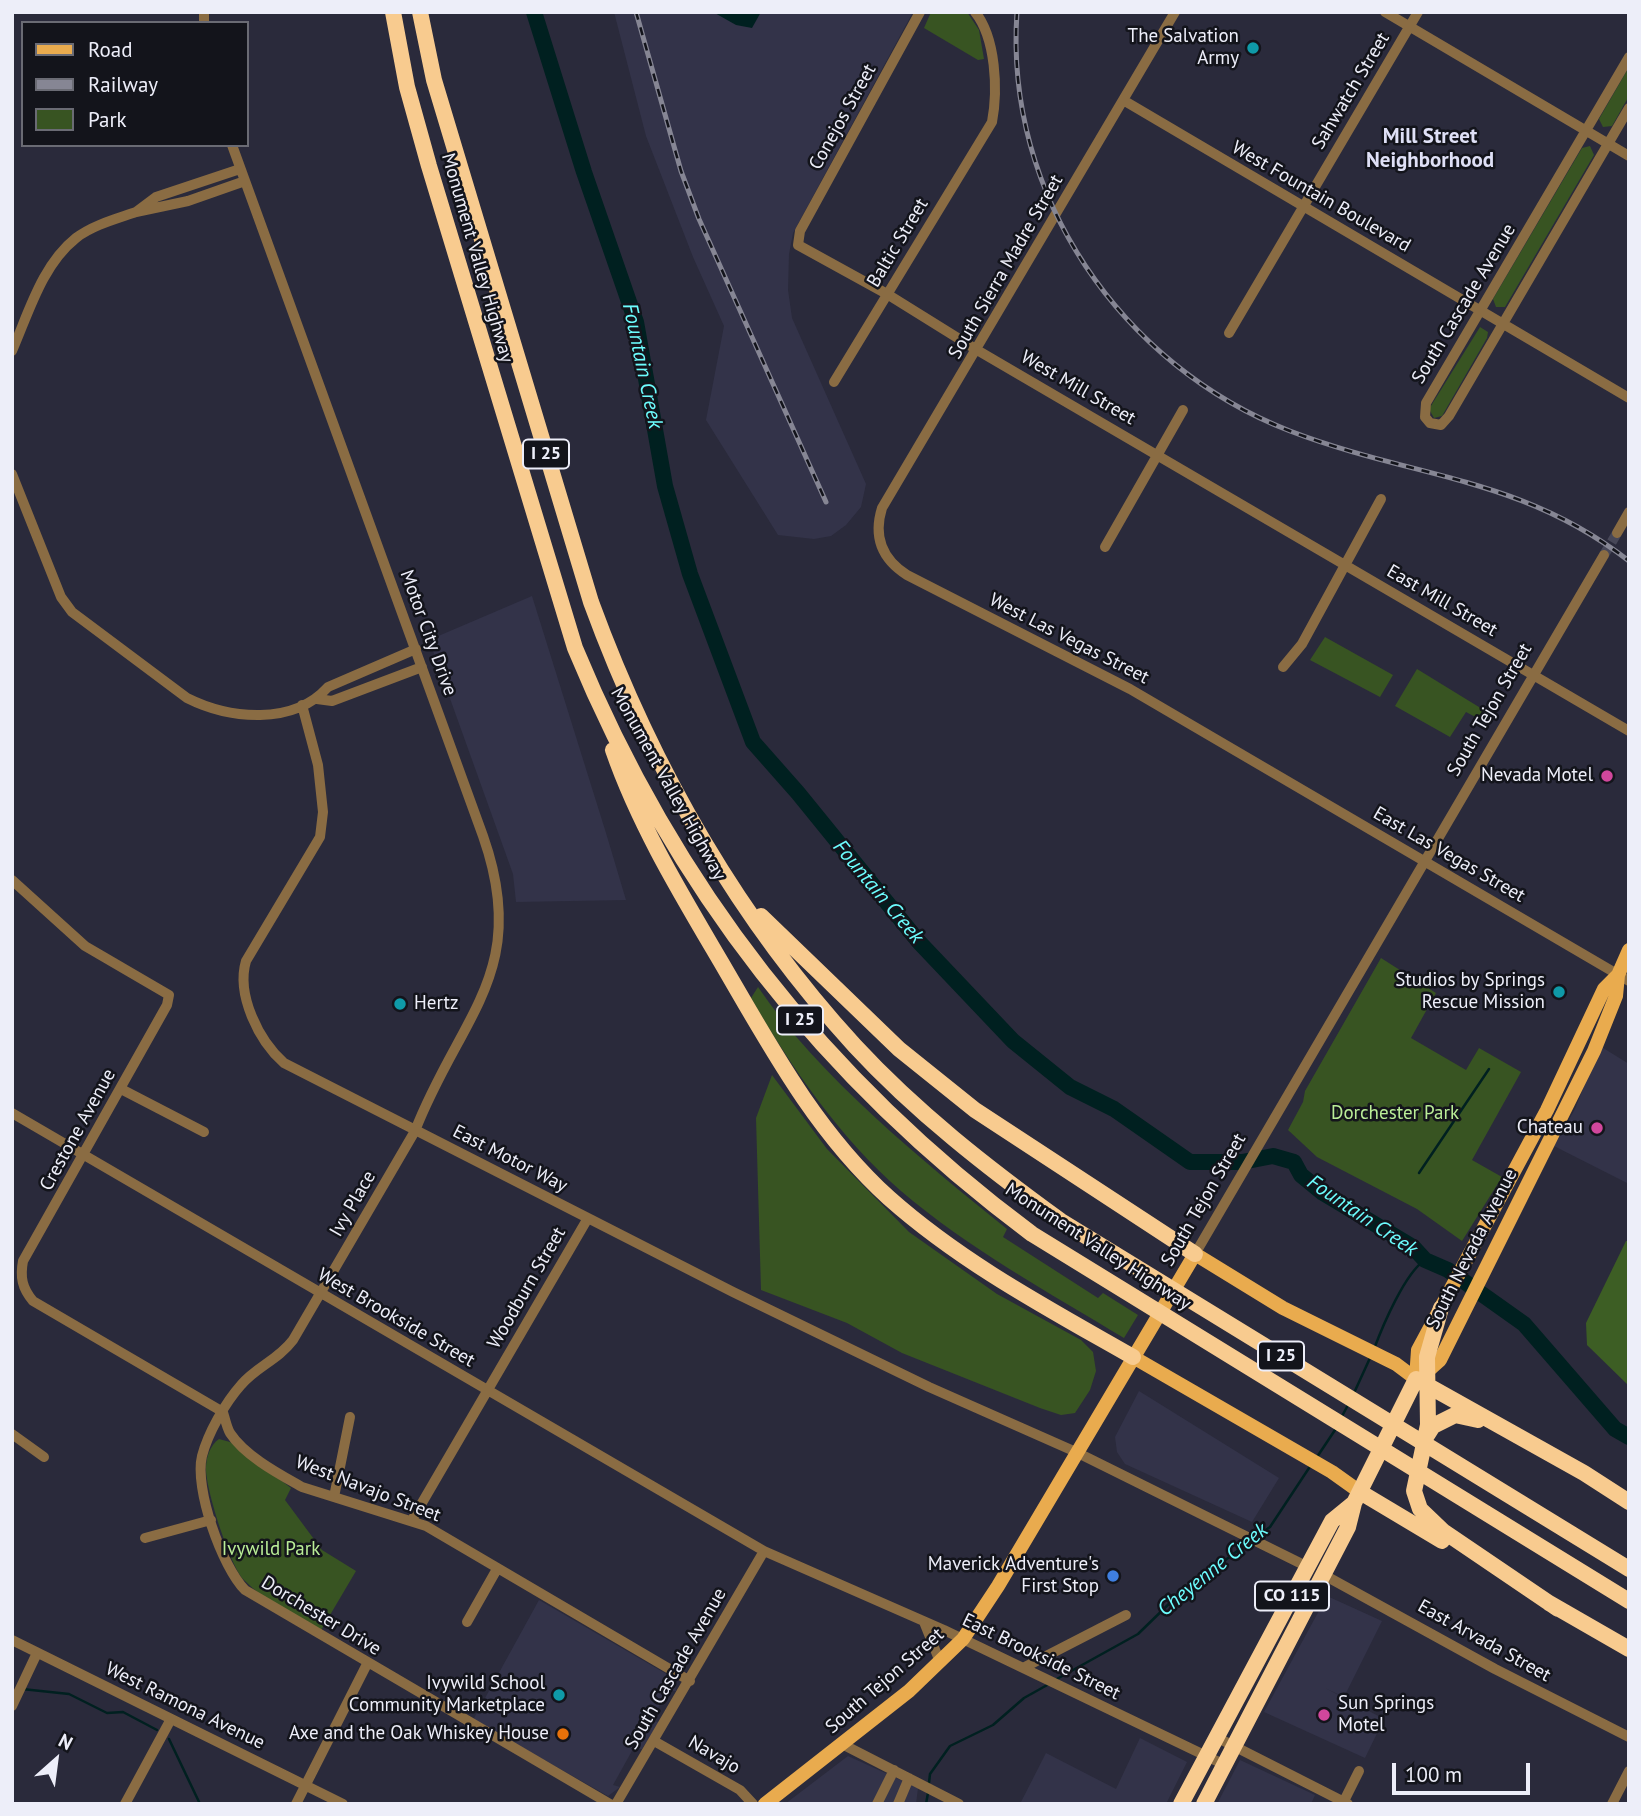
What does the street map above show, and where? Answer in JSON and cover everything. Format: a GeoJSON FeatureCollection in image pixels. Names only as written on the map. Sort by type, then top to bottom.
{"type":"FeatureCollection","features":[{"type":"Feature","properties":{"kind":"highway","name":"Monument Valley Highway"},"geometry":{"type":"LineString","coordinates":[[393,12],[407,87],[486,364],[571,636],[591,688],[687,868],[771,987],[831,1057],[971,1188],[1032,1234],[1629,1601]]}},
{"type":"Feature","properties":{"kind":"highway","name":"Monument Valley Highway"},"geometry":{"type":"LineString","coordinates":[[420,12],[434,80],[591,602],[620,681],[688,818],[769,941],[856,1047],[916,1105],[987,1167],[1105,1249],[1629,1569]]}},
{"type":"Feature","properties":{"kind":"highway"},"geometry":{"type":"LineString","coordinates":[[591,688],[620,771],[663,860],[789,1079],[836,1143],[890,1199],[944,1243],[998,1279],[1133,1357]]}},
{"type":"Feature","properties":{"kind":"highway"},"geometry":{"type":"LineString","coordinates":[[724,876],[808,964],[922,1068],[985,1117],[1195,1254]]}},
{"type":"Feature","properties":{"kind":"highway"},"geometry":{"type":"LineString","coordinates":[[1441,1308],[1423,1379],[1429,1413],[1415,1483],[1415,1499],[1420,1509],[1443,1531],[1558,1609]]}},
{"type":"Feature","properties":{"kind":"highway"},"geometry":{"type":"LineString","coordinates":[[1423,1379],[1629,1502]]}},
{"type":"Feature","properties":{"kind":"highway","name":"CO 115"},"geometry":{"type":"LineString","coordinates":[[1204,1804],[1348,1527],[1357,1498],[1423,1379]]}},
{"type":"Feature","properties":{"kind":"highway"},"geometry":{"type":"LineString","coordinates":[[1424,1440],[1433,1426],[1455,1415],[1477,1420],[1565,1462]]}},
{"type":"Feature","properties":{"kind":"highway"},"geometry":{"type":"LineString","coordinates":[[1357,1498],[1629,1650]]}},
{"type":"Feature","properties":{"kind":"highway","name":"CO 115"},"geometry":{"type":"LineString","coordinates":[[1181,1804],[1332,1521],[1357,1498]]}},
{"type":"Feature","properties":{"kind":"main road","name":"South Nevada Avenue"},"geometry":{"type":"LineString","coordinates":[[1429,1354],[1505,1228],[1594,1051],[1623,978],[1629,950]]}},
{"type":"Feature","properties":{"kind":"main road","name":"South Nevada Avenue"},"geometry":{"type":"LineString","coordinates":[[1441,1308],[1547,1110],[1604,989],[1623,978]]}},
{"type":"Feature","properties":{"kind":"main road","name":"South Tejon Street"},"geometry":{"type":"LineString","coordinates":[[765,1804],[842,1744],[940,1662],[963,1639],[998,1586],[1195,1254]]}},
{"type":"Feature","properties":{"kind":"main road"},"geometry":{"type":"LineString","coordinates":[[1195,1254],[1283,1308],[1355,1342],[1423,1379]]}},
{"type":"Feature","properties":{"kind":"main road"},"geometry":{"type":"LineString","coordinates":[[1133,1357],[1332,1472],[1357,1498]]}},
{"type":"Feature","properties":{"kind":"street","name":"Conejos Street"},"geometry":{"type":"LineString","coordinates":[[797,238],[920,12]]}},
{"type":"Feature","properties":{"kind":"street","name":"Baltic Street"},"geometry":{"type":"LineString","coordinates":[[834,382],[992,121],[995,105],[992,67],[986,31],[975,12]]}},
{"type":"Feature","properties":{"kind":"street","name":"South Sierra Madre Street"},"geometry":{"type":"LineString","coordinates":[[880,542],[878,521],[883,508],[1175,12]]}},
{"type":"Feature","properties":{"kind":"street"},"geometry":{"type":"LineString","coordinates":[[1385,12],[1629,156]]}},
{"type":"Feature","properties":{"kind":"street","name":"Sahwatch Street"},"geometry":{"type":"LineString","coordinates":[[1229,333],[1418,12]]}},
{"type":"Feature","properties":{"kind":"street","name":"South Cascade Avenue"},"geometry":{"type":"LineString","coordinates":[[1629,57],[1426,403],[1425,417],[1430,423],[1441,425],[1449,416],[1629,108]]}},
{"type":"Feature","properties":{"kind":"street","name":"West Fountain Boulevard"},"geometry":{"type":"LineString","coordinates":[[1123,100],[1302,208],[1629,398]]}},
{"type":"Feature","properties":{"kind":"street","name":"Motor City Drive"},"geometry":{"type":"LineString","coordinates":[[233,147],[486,845],[501,908],[499,940],[490,980],[425,1105],[415,1131]]}},
{"type":"Feature","properties":{"kind":"street"},"geometry":{"type":"LineString","coordinates":[[136,212],[156,197],[240,169]]}},
{"type":"Feature","properties":{"kind":"street"},"geometry":{"type":"LineString","coordinates":[[12,351],[42,280],[59,256],[85,233],[136,212],[188,201],[245,181]]}},
{"type":"Feature","properties":{"kind":"street","name":"West Mill Street"},"geometry":{"type":"LineString","coordinates":[[797,238],[798,244],[1346,565]]}},
{"type":"Feature","properties":{"kind":"street"},"geometry":{"type":"LineString","coordinates":[[1105,547],[1183,410]]}},
{"type":"Feature","properties":{"kind":"street"},"geometry":{"type":"LineString","coordinates":[[12,474],[61,597],[87,625],[187,698],[205,707],[239,715],[264,714],[302,705],[317,699],[328,687],[416,649]]}},
{"type":"Feature","properties":{"kind":"street"},"geometry":{"type":"LineString","coordinates":[[1283,667],[1302,644],[1381,499]]}},
{"type":"Feature","properties":{"kind":"street"},"geometry":{"type":"LineString","coordinates":[[1617,533],[1629,512]]}},
{"type":"Feature","properties":{"kind":"street","name":"West Las Vegas Street"},"geometry":{"type":"LineString","coordinates":[[880,542],[887,558],[907,575],[1130,689],[1251,760]]}},
{"type":"Feature","properties":{"kind":"street","name":"South Tejon Street"},"geometry":{"type":"LineString","coordinates":[[1195,1254],[1604,555]]}},
{"type":"Feature","properties":{"kind":"street","name":"East Mill Street"},"geometry":{"type":"LineString","coordinates":[[1346,565],[1629,731]]}},
{"type":"Feature","properties":{"kind":"street"},"geometry":{"type":"LineString","coordinates":[[317,699],[332,701],[422,667]]}},
{"type":"Feature","properties":{"kind":"street","name":"East Motor Way"},"geometry":{"type":"LineString","coordinates":[[302,705],[318,765],[323,812],[320,837],[246,961],[244,992],[265,1045],[284,1063],[588,1218],[929,1387],[1076,1452]]}},
{"type":"Feature","properties":{"kind":"street","name":"East Las Vegas Street"},"geometry":{"type":"LineString","coordinates":[[1251,760],[1623,978]]}},
{"type":"Feature","properties":{"kind":"street","name":"Crestone Avenue"},"geometry":{"type":"LineString","coordinates":[[12,880],[85,946],[169,995],[85,1155],[23,1261],[22,1283],[33,1301],[223,1412]]}},
{"type":"Feature","properties":{"kind":"street"},"geometry":{"type":"LineString","coordinates":[[121,1089],[204,1132]]}},
{"type":"Feature","properties":{"kind":"street","name":"West Brookside Street"},"geometry":{"type":"LineString","coordinates":[[12,1113],[764,1552]]}},
{"type":"Feature","properties":{"kind":"street","name":"Ivy Place"},"geometry":{"type":"LineString","coordinates":[[320,1294],[415,1131]]}},
{"type":"Feature","properties":{"kind":"street","name":"Woodburn Street"},"geometry":{"type":"LineString","coordinates":[[412,1520],[588,1218]]}},
{"type":"Feature","properties":{"kind":"street","name":"Dorchester Drive"},"geometry":{"type":"LineString","coordinates":[[320,1294],[285,1350],[243,1383],[223,1412],[204,1448],[200,1467],[211,1520],[227,1568],[245,1590],[367,1664],[610,1804]]}},
{"type":"Feature","properties":{"kind":"street","name":"West Navajo Street"},"geometry":{"type":"LineString","coordinates":[[223,1412],[230,1433],[267,1465],[302,1487],[412,1520],[690,1681]]}},
{"type":"Feature","properties":{"kind":"street"},"geometry":{"type":"LineString","coordinates":[[334,1497],[350,1417]]}},
{"type":"Feature","properties":{"kind":"street"},"geometry":{"type":"LineString","coordinates":[[12,1434],[44,1457]]}},
{"type":"Feature","properties":{"kind":"street"},"geometry":{"type":"LineString","coordinates":[[1076,1452],[1308,1567]]}},
{"type":"Feature","properties":{"kind":"street"},"geometry":{"type":"LineString","coordinates":[[145,1538],[211,1520]]}},
{"type":"Feature","properties":{"kind":"street","name":"South Cascade Avenue"},"geometry":{"type":"LineString","coordinates":[[616,1804],[764,1552]]}},
{"type":"Feature","properties":{"kind":"street","name":"East Brookside Street"},"geometry":{"type":"LineString","coordinates":[[764,1552],[963,1639],[1224,1765]]}},
{"type":"Feature","properties":{"kind":"street"},"geometry":{"type":"LineString","coordinates":[[467,1622],[497,1569]]}},
{"type":"Feature","properties":{"kind":"street","name":"East Arvada Street"},"geometry":{"type":"LineString","coordinates":[[1324,1575],[1389,1608],[1495,1669],[1629,1737]]}},
{"type":"Feature","properties":{"kind":"street"},"geometry":{"type":"LineString","coordinates":[[1023,1668],[1126,1615]]}},
{"type":"Feature","properties":{"kind":"street"},"geometry":{"type":"LineString","coordinates":[[924,1622],[940,1662]]}},
{"type":"Feature","properties":{"kind":"street","name":"West Ramona Avenue"},"geometry":{"type":"LineString","coordinates":[[12,1640],[343,1804]]}},
{"type":"Feature","properties":{"kind":"street"},"geometry":{"type":"LineString","coordinates":[[12,1706],[37,1653]]}},
{"type":"Feature","properties":{"kind":"street"},"geometry":{"type":"LineString","coordinates":[[296,1804],[367,1664]]}},
{"type":"Feature","properties":{"kind":"street"},"geometry":{"type":"LineString","coordinates":[[125,1804],[171,1719]]}},
{"type":"Feature","properties":{"kind":"street"},"geometry":{"type":"LineString","coordinates":[[1216,1737],[1346,1802],[1359,1771]]}},
{"type":"Feature","properties":{"kind":"street","name":"Navajo"},"geometry":{"type":"LineString","coordinates":[[654,1741],[740,1790],[752,1804]]}},
{"type":"Feature","properties":{"kind":"street"},"geometry":{"type":"LineString","coordinates":[[842,1744],[960,1804]]}},
{"type":"Feature","properties":{"kind":"street"},"geometry":{"type":"LineString","coordinates":[[877,1804],[894,1770]]}},
{"type":"Feature","properties":{"kind":"street"},"geometry":{"type":"LineString","coordinates":[[1612,1804],[1629,1771]]}},
{"type":"Feature","properties":{"kind":"street"},"geometry":{"type":"LineString","coordinates":[[898,1804],[909,1778]]}},
{"type":"Feature","properties":{"kind":"shaded area"},"geometry":{"type":"Polygon","coordinates":[[[614,12],[913,12],[793,233],[789,254],[788,290],[792,318],[866,484],[861,507],[846,525],[831,536],[814,539],[778,535],[706,420],[724,326],[693,257],[646,136],[614,12]]]}},
{"type":"Feature","properties":{"kind":"shaded area"},"geometry":{"type":"Polygon","coordinates":[[[713,12],[761,12],[752,28],[736,25],[713,12]]]}},
{"type":"Feature","properties":{"kind":"shaded area"},"geometry":{"type":"Polygon","coordinates":[[[532,596],[626,900],[516,902],[513,874],[429,640],[532,596]]]}},
{"type":"Feature","properties":{"kind":"shaded area","name":"Chateau"},"geometry":{"type":"Polygon","coordinates":[[[1600,1046],[1629,1064],[1629,1184],[1554,1146],[1575,1109],[1600,1046]]]}},
{"type":"Feature","properties":{"kind":"shaded area"},"geometry":{"type":"Polygon","coordinates":[[[1139,1391],[1279,1478],[1252,1522],[1125,1464],[1117,1452],[1115,1437],[1139,1391]]]}},
{"type":"Feature","properties":{"kind":"shaded area"},"geometry":{"type":"Polygon","coordinates":[[[1327,1596],[1382,1621],[1344,1697],[1325,1688],[1384,1719],[1365,1758],[1264,1712],[1327,1596]]]}},
{"type":"Feature","properties":{"kind":"shaded area"},"geometry":{"type":"Polygon","coordinates":[[[539,1600],[675,1679],[676,1691],[668,1691],[650,1721],[659,1722],[642,1749],[633,1749],[613,1785],[620,1787],[608,1796],[473,1720],[539,1600]]]}},
{"type":"Feature","properties":{"kind":"shaded area"},"geometry":{"type":"Polygon","coordinates":[[[1140,1738],[1187,1762],[1166,1804],[1020,1804],[1046,1753],[1116,1789],[1140,1738]]]}},
{"type":"Feature","properties":{"kind":"shaded area"},"geometry":{"type":"Polygon","coordinates":[[[848,1756],[918,1788],[916,1804],[785,1804],[848,1756]]]}},
{"type":"Feature","properties":{"kind":"shaded area"},"geometry":{"type":"Polygon","coordinates":[[[1240,1760],[1315,1795],[1311,1804],[1217,1804],[1240,1760]]]}},
{"type":"Feature","properties":{"kind":"green space"},"geometry":{"type":"Polygon","coordinates":[[[931,12],[967,12],[979,30],[984,59],[978,60],[924,28],[931,12]]]}},
{"type":"Feature","properties":{"kind":"green space"},"geometry":{"type":"Polygon","coordinates":[[[1629,67],[1629,96],[1612,126],[1603,127],[1599,119],[1629,67]]]}},
{"type":"Feature","properties":{"kind":"green space"},"geometry":{"type":"Polygon","coordinates":[[[1590,146],[1594,155],[1505,307],[1496,307],[1493,299],[1582,148],[1590,146]]]}},
{"type":"Feature","properties":{"kind":"green space"},"geometry":{"type":"Polygon","coordinates":[[[1480,327],[1488,332],[1487,338],[1442,416],[1434,418],[1429,409],[1480,327]]]}},
{"type":"Feature","properties":{"kind":"green space"},"geometry":{"type":"Polygon","coordinates":[[[1325,637],[1393,675],[1380,697],[1310,660],[1325,637]]]}},
{"type":"Feature","properties":{"kind":"green space"},"geometry":{"type":"Polygon","coordinates":[[[1417,669],[1492,715],[1487,723],[1466,712],[1450,737],[1395,706],[1417,669]]]}},
{"type":"Feature","properties":{"kind":"green space","name":"Dorchester Park"},"geometry":{"type":"Polygon","coordinates":[[[1381,958],[1436,993],[1411,1038],[1466,1070],[1479,1048],[1521,1072],[1472,1160],[1502,1177],[1462,1241],[1417,1209],[1317,1157],[1288,1130],[1303,1102],[1305,1091],[1381,958]]]}},
{"type":"Feature","properties":{"kind":"green space"},"geometry":{"type":"Polygon","coordinates":[[[758,987],[783,1020],[841,1085],[907,1146],[1007,1229],[1003,1237],[1098,1298],[1103,1293],[1138,1315],[1124,1338],[981,1251],[927,1212],[879,1170],[837,1125],[783,1050],[751,998],[758,987]]]}},
{"type":"Feature","properties":{"kind":"green space"},"geometry":{"type":"Polygon","coordinates":[[[772,1075],[827,1149],[909,1232],[997,1294],[1081,1340],[1093,1352],[1096,1371],[1090,1390],[1075,1413],[1061,1415],[1040,1408],[902,1353],[847,1323],[761,1290],[756,1118],[772,1075]]]}},
{"type":"Feature","properties":{"kind":"green space"},"geometry":{"type":"Polygon","coordinates":[[[1626,1241],[1629,1241],[1629,1386],[1587,1345],[1586,1323],[1626,1241]]]}},
{"type":"Feature","properties":{"kind":"green space","name":"Ivywild Park"},"geometry":{"type":"Polygon","coordinates":[[[219,1439],[230,1442],[291,1488],[285,1500],[322,1550],[356,1571],[320,1632],[261,1595],[238,1572],[219,1526],[207,1478],[208,1456],[219,1439]]]}},
{"type":"Feature","properties":{"kind":"waterway","name":"Fountain Creek"},"geometry":{"type":"LineString","coordinates":[[534,12],[584,172],[636,322],[665,486],[690,574],[753,742],[919,942],[1013,1041],[1070,1087],[1114,1109],[1190,1162],[1242,1162],[1273,1156],[1294,1162],[1301,1175],[1323,1193],[1413,1247],[1425,1260],[1448,1270],[1524,1324],[1615,1429],[1629,1437]]}},
{"type":"Feature","properties":{"kind":"waterway"},"geometry":{"type":"LineString","coordinates":[[1419,1173],[1489,1069]]}},
{"type":"Feature","properties":{"kind":"waterway","name":"Cheyenne Creek"},"geometry":{"type":"LineString","coordinates":[[1374,1349],[1402,1288],[1425,1260]]}},
{"type":"Feature","properties":{"kind":"waterway","name":"Cheyenne Creek"},"geometry":{"type":"LineString","coordinates":[[1354,1393],[1370,1358]]}},
{"type":"Feature","properties":{"kind":"waterway","name":"Cheyenne Creek"},"geometry":{"type":"LineString","coordinates":[[1341,1418],[1348,1405]]}},
{"type":"Feature","properties":{"kind":"waterway","name":"Cheyenne Creek"},"geometry":{"type":"LineString","coordinates":[[1317,1457],[1337,1427]]}},
{"type":"Feature","properties":{"kind":"waterway","name":"Cheyenne Creek"},"geometry":{"type":"LineString","coordinates":[[1256,1537],[1270,1527],[1311,1465]]}},
{"type":"Feature","properties":{"kind":"waterway","name":"Cheyenne Creek"},"geometry":{"type":"LineString","coordinates":[[1055,1680],[1138,1634],[1176,1597],[1248,1543]]}},
{"type":"Feature","properties":{"kind":"waterway","name":"Cheyenne Creek"},"geometry":{"type":"LineString","coordinates":[[929,1783],[930,1774],[950,1746],[993,1725],[1024,1698],[1049,1684]]}},
{"type":"Feature","properties":{"kind":"waterway"},"geometry":{"type":"LineString","coordinates":[[22,1689],[69,1694],[107,1713],[123,1712],[157,1730]]}},
{"type":"Feature","properties":{"kind":"waterway"},"geometry":{"type":"LineString","coordinates":[[169,1739],[200,1804]]}},
{"type":"Feature","properties":{"kind":"waterway","name":"Cheyenne Creek"},"geometry":{"type":"LineString","coordinates":[[926,1804],[928,1793]]}},
{"type":"Feature","properties":{"kind":"tunnel"},"geometry":{"type":"LineString","coordinates":[[1604,555],[1617,533]]}},
{"type":"Feature","properties":{"kind":"railway"},"geometry":{"type":"LineString","coordinates":[[636,12],[681,171],[699,219],[826,502]]}},
{"type":"Feature","properties":{"kind":"railway"},"geometry":{"type":"LineString","coordinates":[[1017,12],[1018,80],[1031,146],[1053,208],[1086,266],[1126,318],[1175,364],[1230,402],[1290,431],[1335,447],[1506,495],[1547,511],[1588,533],[1629,561]]}},
{"type":"Feature","properties":{"kind":"place","name":"The Salvation Army"},"geometry":{"type":"Point","coordinates":[1253,48]}},
{"type":"Feature","properties":{"kind":"place","name":"Nevada Motel"},"geometry":{"type":"Point","coordinates":[1607,776]}},
{"type":"Feature","properties":{"kind":"place","name":"Studios by Springs Rescue Mission"},"geometry":{"type":"Point","coordinates":[1559,992]}},
{"type":"Feature","properties":{"kind":"place","name":"Hertz"},"geometry":{"type":"Point","coordinates":[400,1004]}},
{"type":"Feature","properties":{"kind":"place","name":"Chateau"},"geometry":{"type":"Point","coordinates":[1597,1128]}},
{"type":"Feature","properties":{"kind":"place","name":"Maverick Adventure's First Stop"},"geometry":{"type":"Point","coordinates":[1113,1576]}},
{"type":"Feature","properties":{"kind":"place","name":"Ivywild School Community Marketplace"},"geometry":{"type":"Point","coordinates":[559,1695]}},
{"type":"Feature","properties":{"kind":"place","name":"Sun Springs Motel"},"geometry":{"type":"Point","coordinates":[1324,1715]}},
{"type":"Feature","properties":{"kind":"place","name":"Axe and the Oak Whiskey House"},"geometry":{"type":"Point","coordinates":[563,1734]}},
{"type":"Feature","properties":{"kind":"district","name":"Mill Street Neighborhood"},"geometry":{"type":"Point","coordinates":[1430,149]}}]}
